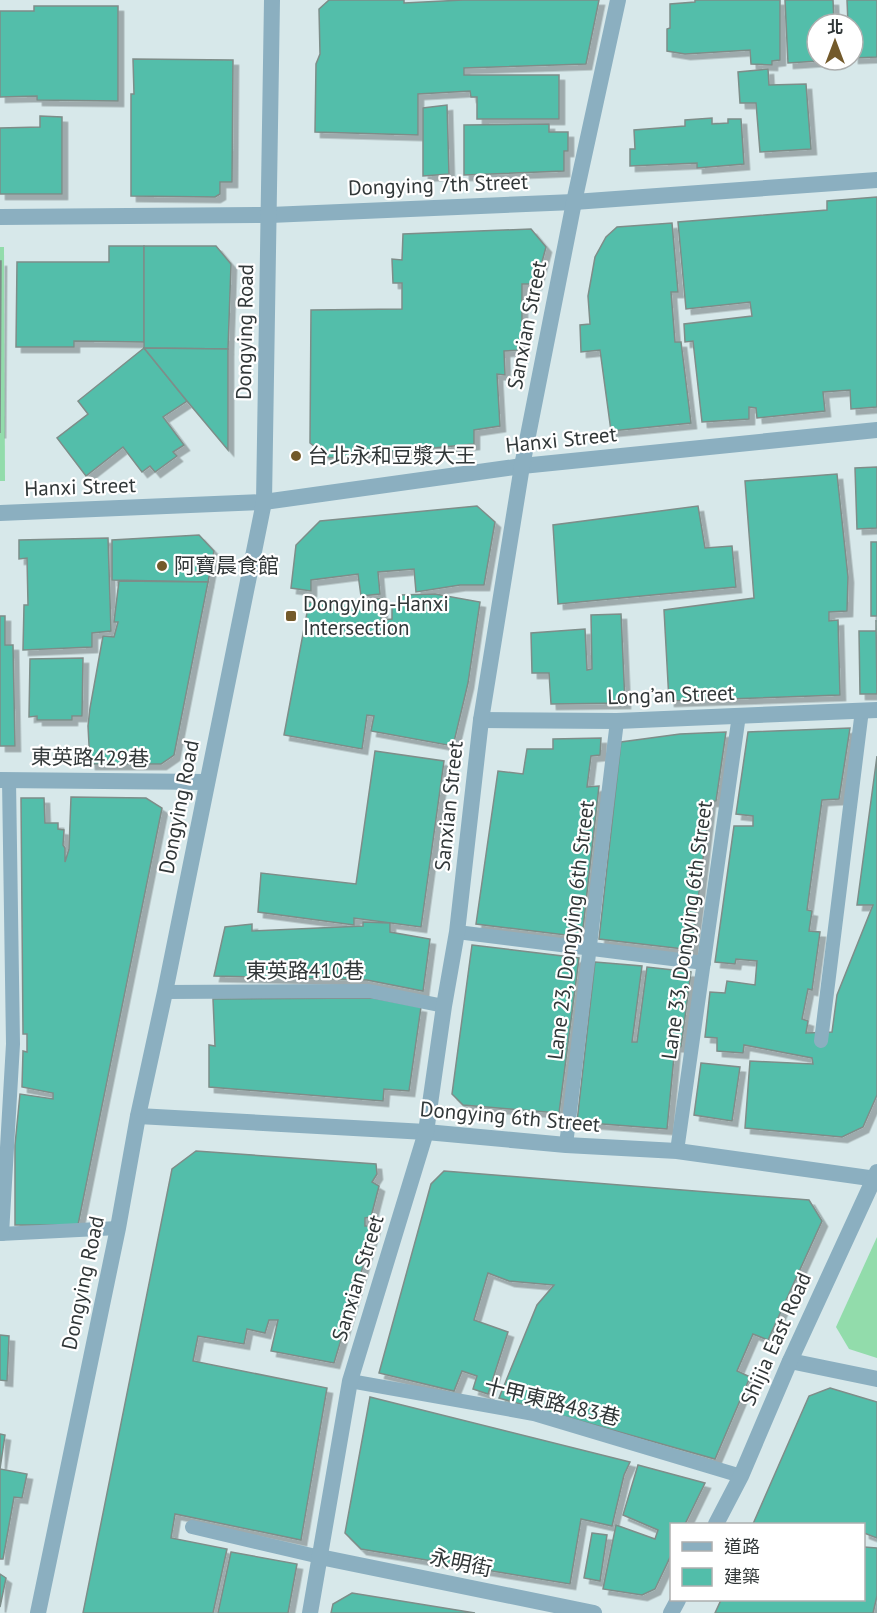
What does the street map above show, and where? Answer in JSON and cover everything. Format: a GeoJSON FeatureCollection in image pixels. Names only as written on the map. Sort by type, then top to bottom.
{"type":"FeatureCollection","features":[{"type":"Feature","properties":{"kind":"street","name":"Dongying Road"},"geometry":{"type":"LineString","coordinates":[[38,1613],[264,502],[272,0]]}},
{"type":"Feature","properties":{"kind":"street","name":"Sanxian Street"},"geometry":{"type":"LineString","coordinates":[[310,1613],[350,1381],[426,1132],[457,933],[481,720],[522,466],[574,202],[618,0]]}},
{"type":"Feature","properties":{"kind":"street","name":"Dongying 7th Street"},"geometry":{"type":"LineString","coordinates":[[0,217],[270,215],[574,202],[877,180]]}},
{"type":"Feature","properties":{"kind":"street","name":"Hanxi Street"},"geometry":{"type":"LineString","coordinates":[[0,513],[264,502],[522,466],[877,430]]}},
{"type":"Feature","properties":{"kind":"street","name":"Long’an Street"},"geometry":{"type":"LineString","coordinates":[[481,720],[617,721],[870,710]]}},
{"type":"Feature","properties":{"kind":"street","name":"東英路429巷"},"geometry":{"type":"LineString","coordinates":[[4,780],[207,782]]}},
{"type":"Feature","properties":{"kind":"street","name":"Dongying 6th Street"},"geometry":{"type":"LineString","coordinates":[[138,1116],[426,1132],[566,1145],[677,1151],[876,1176]]}},
{"type":"Feature","properties":{"kind":"street","name":"Shijia East Road"},"geometry":{"type":"LineString","coordinates":[[717,1523],[741,1476],[790,1361],[876,1176]]}},
{"type":"Feature","properties":{"kind":"street"},"geometry":{"type":"LineString","coordinates":[[790,1361],[877,1379]]}},
{"type":"Feature","properties":{"kind":"street","name":"永明街"},"geometry":{"type":"LineString","coordinates":[[320,1557],[594,1613]]}},
{"type":"Feature","properties":{"kind":"lane","name":"Long’an Street"},"geometry":{"type":"LineString","coordinates":[[821,1041],[870,710]]}},
{"type":"Feature","properties":{"kind":"lane","name":"Lane 33, Dongying 6th Street"},"geometry":{"type":"LineString","coordinates":[[677,1151],[739,715]]}},
{"type":"Feature","properties":{"kind":"lane","name":"Lane 23, Dongying 6th Street"},"geometry":{"type":"LineString","coordinates":[[566,1145],[617,721]]}},
{"type":"Feature","properties":{"kind":"lane"},"geometry":{"type":"LineString","coordinates":[[4,780],[6,1044],[1,1234],[118,1228]]}},
{"type":"Feature","properties":{"kind":"lane"},"geometry":{"type":"LineString","coordinates":[[457,933],[704,963]]}},
{"type":"Feature","properties":{"kind":"lane","name":"東英路410巷"},"geometry":{"type":"LineString","coordinates":[[165,992],[369,991],[444,1006]]}},
{"type":"Feature","properties":{"kind":"lane","name":"十甲東路483巷"},"geometry":{"type":"LineString","coordinates":[[350,1381],[534,1414],[741,1476]]}},
{"type":"Feature","properties":{"kind":"lane"},"geometry":{"type":"LineString","coordinates":[[192,1527],[320,1557]]}},
{"type":"Feature","properties":{"kind":"green space"},"geometry":{"type":"Polygon","coordinates":[[[0,247],[4,247],[5,481],[0,481],[0,247]]]}},
{"type":"Feature","properties":{"kind":"green space"},"geometry":{"type":"Polygon","coordinates":[[[877,1237],[877,1358],[849,1349],[836,1327],[877,1237]]]}},
{"type":"Feature","properties":{"kind":"building"},"geometry":{"type":"Polygon","coordinates":[[[329,0],[404,0],[404,3],[463,0],[599,0],[586,64],[464,68],[464,75],[559,75],[559,119],[477,119],[477,97],[471,97],[470,91],[418,94],[418,135],[315,132],[316,64],[320,54],[319,9],[329,0]]]}},
{"type":"Feature","properties":{"kind":"building"},"geometry":{"type":"Polygon","coordinates":[[[695,0],[780,0],[780,60],[772,61],[772,65],[751,64],[750,50],[685,54],[667,51],[670,4],[695,2],[695,0]]]}},
{"type":"Feature","properties":{"kind":"building"},"geometry":{"type":"Polygon","coordinates":[[[785,0],[833,0],[834,12],[805,12],[805,62],[788,63],[785,0]]]}},
{"type":"Feature","properties":{"kind":"building"},"geometry":{"type":"Polygon","coordinates":[[[847,0],[877,0],[877,57],[865,58],[865,12],[848,12],[847,0]]]}},
{"type":"Feature","properties":{"kind":"building"},"geometry":{"type":"Polygon","coordinates":[[[34,6],[118,6],[118,101],[37,100],[37,96],[0,97],[0,11],[34,11],[34,6]]]}},
{"type":"Feature","properties":{"kind":"building"},"geometry":{"type":"Polygon","coordinates":[[[133,59],[233,60],[232,182],[220,182],[220,194],[215,197],[131,196],[133,59]]]}},
{"type":"Feature","properties":{"kind":"building"},"geometry":{"type":"Polygon","coordinates":[[[768,69],[769,85],[806,84],[811,149],[760,152],[756,103],[740,103],[738,72],[768,69]]]}},
{"type":"Feature","properties":{"kind":"building"},"geometry":{"type":"Polygon","coordinates":[[[447,105],[449,174],[423,176],[423,108],[447,105]]]}},
{"type":"Feature","properties":{"kind":"building"},"geometry":{"type":"Polygon","coordinates":[[[40,116],[62,117],[62,194],[0,194],[0,128],[40,127],[40,116]]]}},
{"type":"Feature","properties":{"kind":"building"},"geometry":{"type":"Polygon","coordinates":[[[712,118],[712,124],[728,123],[728,119],[741,119],[744,164],[697,168],[697,163],[630,166],[630,149],[635,149],[634,130],[685,126],[685,120],[712,118]]]}},
{"type":"Feature","properties":{"kind":"building"},"geometry":{"type":"Polygon","coordinates":[[[549,124],[549,132],[568,132],[568,151],[564,151],[564,171],[464,175],[464,125],[549,124]]]}},
{"type":"Feature","properties":{"kind":"building"},"geometry":{"type":"Polygon","coordinates":[[[877,197],[877,407],[851,409],[850,390],[823,392],[825,411],[757,418],[756,408],[749,407],[749,419],[702,422],[693,341],[685,342],[684,324],[752,316],[750,302],[686,309],[678,222],[827,210],[827,201],[877,197]]]}},
{"type":"Feature","properties":{"kind":"building"},"geometry":{"type":"Polygon","coordinates":[[[672,223],[678,292],[671,292],[675,342],[681,342],[691,423],[611,431],[600,350],[581,352],[580,325],[590,324],[588,296],[595,257],[606,237],[617,227],[672,223]]]}},
{"type":"Feature","properties":{"kind":"building"},"geometry":{"type":"Polygon","coordinates":[[[531,229],[546,247],[536,284],[522,284],[522,350],[504,351],[505,375],[497,374],[500,426],[474,430],[474,444],[329,458],[310,443],[311,310],[402,309],[402,283],[393,283],[392,259],[402,260],[403,234],[531,229]]]}},
{"type":"Feature","properties":{"kind":"building"},"geometry":{"type":"Polygon","coordinates":[[[109,246],[144,246],[144,342],[74,341],[74,347],[16,347],[17,262],[109,262],[109,246]]]}},
{"type":"Feature","properties":{"kind":"building"},"geometry":{"type":"Polygon","coordinates":[[[144,246],[216,246],[231,264],[228,349],[144,348],[144,246]]]}},
{"type":"Feature","properties":{"kind":"building"},"geometry":{"type":"Polygon","coordinates":[[[0,261],[1,261],[0,433],[0,261]]]}},
{"type":"Feature","properties":{"kind":"building"},"geometry":{"type":"Polygon","coordinates":[[[144,348],[187,401],[163,417],[184,445],[173,452],[177,456],[155,472],[150,466],[142,472],[123,447],[86,476],[57,438],[88,414],[78,401],[144,348]]]}},
{"type":"Feature","properties":{"kind":"building"},"geometry":{"type":"Polygon","coordinates":[[[144,348],[228,349],[228,450],[187,401],[144,348]]]}},
{"type":"Feature","properties":{"kind":"building"},"geometry":{"type":"Polygon","coordinates":[[[877,467],[877,528],[857,529],[855,468],[877,467]]]}},
{"type":"Feature","properties":{"kind":"building"},"geometry":{"type":"Polygon","coordinates":[[[837,474],[848,577],[847,611],[829,612],[829,621],[838,620],[840,695],[669,701],[664,610],[754,598],[745,481],[837,474]]]}},
{"type":"Feature","properties":{"kind":"building"},"geometry":{"type":"Polygon","coordinates":[[[477,506],[495,522],[484,585],[460,585],[416,592],[414,569],[378,572],[380,594],[361,596],[358,574],[311,580],[311,591],[291,588],[296,545],[320,521],[477,506]]]}},
{"type":"Feature","properties":{"kind":"building"},"geometry":{"type":"Polygon","coordinates":[[[698,506],[705,548],[732,546],[736,587],[558,604],[553,525],[698,506]]]}},
{"type":"Feature","properties":{"kind":"building","name":"阿寶晨食館"},"geometry":{"type":"Polygon","coordinates":[[[199,535],[214,551],[208,582],[112,580],[112,540],[199,535]]]}},
{"type":"Feature","properties":{"kind":"building"},"geometry":{"type":"Polygon","coordinates":[[[108,538],[111,631],[92,633],[92,647],[23,650],[24,605],[28,605],[27,558],[19,559],[19,540],[108,538]]]}},
{"type":"Feature","properties":{"kind":"building"},"geometry":{"type":"Polygon","coordinates":[[[871,542],[877,542],[877,616],[871,616],[871,542]]]}},
{"type":"Feature","properties":{"kind":"building"},"geometry":{"type":"Polygon","coordinates":[[[119,581],[208,582],[174,755],[161,764],[90,764],[88,726],[90,708],[103,636],[114,637],[118,622],[114,622],[119,581]]]}},
{"type":"Feature","properties":{"kind":"building"},"geometry":{"type":"Polygon","coordinates":[[[435,594],[480,602],[468,683],[453,746],[371,731],[374,716],[367,715],[362,749],[284,735],[309,602],[332,605],[333,600],[351,602],[383,598],[381,620],[392,619],[392,605],[401,605],[400,595],[435,594]]]}},
{"type":"Feature","properties":{"kind":"building"},"geometry":{"type":"Polygon","coordinates":[[[621,614],[625,703],[551,704],[549,673],[532,673],[531,633],[585,629],[587,670],[592,669],[591,615],[621,614]]]}},
{"type":"Feature","properties":{"kind":"building"},"geometry":{"type":"Polygon","coordinates":[[[0,616],[5,616],[5,645],[13,645],[15,746],[0,746],[0,616]]]}},
{"type":"Feature","properties":{"kind":"building"},"geometry":{"type":"Polygon","coordinates":[[[876,620],[877,694],[860,694],[859,631],[876,631],[876,620]]]}},
{"type":"Feature","properties":{"kind":"building"},"geometry":{"type":"Polygon","coordinates":[[[83,658],[82,716],[72,716],[72,720],[37,720],[37,716],[29,717],[30,659],[83,658]]]}},
{"type":"Feature","properties":{"kind":"building"},"geometry":{"type":"Polygon","coordinates":[[[850,728],[839,799],[822,800],[807,910],[812,911],[809,931],[820,932],[812,990],[808,989],[802,1019],[808,1021],[806,1033],[832,1032],[837,995],[873,905],[857,905],[877,756],[877,1095],[863,1127],[842,1137],[745,1128],[750,1061],[813,1064],[812,1058],[744,1045],[743,1053],[717,1051],[717,1038],[705,1037],[710,992],[725,993],[727,981],[755,985],[757,961],[736,959],[735,964],[715,962],[734,826],[753,826],[753,816],[736,814],[748,732],[850,728]]]}},
{"type":"Feature","properties":{"kind":"building"},"geometry":{"type":"Polygon","coordinates":[[[726,732],[716,801],[710,801],[692,950],[599,939],[621,742],[680,734],[726,732]]]}},
{"type":"Feature","properties":{"kind":"building"},"geometry":{"type":"Polygon","coordinates":[[[601,738],[600,755],[591,756],[587,787],[599,786],[582,937],[476,924],[498,771],[523,774],[527,749],[553,749],[553,739],[601,738]]]}},
{"type":"Feature","properties":{"kind":"building"},"geometry":{"type":"Polygon","coordinates":[[[375,751],[444,761],[421,927],[354,918],[354,925],[258,912],[261,873],[356,884],[375,751]]]}},
{"type":"Feature","properties":{"kind":"building"},"geometry":{"type":"Polygon","coordinates":[[[71,797],[146,798],[162,808],[78,1225],[15,1225],[15,1145],[20,1094],[53,1099],[53,1093],[22,1087],[23,1051],[27,1052],[27,1034],[23,1034],[21,798],[44,798],[45,823],[58,823],[58,829],[64,830],[65,862],[69,849],[71,797]]]}},
{"type":"Feature","properties":{"kind":"building"},"geometry":{"type":"Polygon","coordinates":[[[363,922],[390,923],[390,932],[430,939],[423,991],[367,980],[214,976],[225,927],[252,924],[252,931],[363,926],[363,922]]]}},
{"type":"Feature","properties":{"kind":"building"},"geometry":{"type":"Polygon","coordinates":[[[472,945],[579,958],[559,1113],[463,1105],[452,1094],[472,945]]]}},
{"type":"Feature","properties":{"kind":"building"},"geometry":{"type":"Polygon","coordinates":[[[595,962],[642,966],[632,1042],[637,1042],[647,967],[691,972],[681,1047],[675,1046],[667,1129],[577,1122],[595,962]]]}},
{"type":"Feature","properties":{"kind":"building"},"geometry":{"type":"Polygon","coordinates":[[[373,998],[421,1007],[409,1091],[384,1089],[383,1101],[209,1087],[209,1045],[215,1046],[213,999],[373,998]]]}},
{"type":"Feature","properties":{"kind":"building"},"geometry":{"type":"Polygon","coordinates":[[[701,1063],[740,1067],[732,1121],[694,1115],[701,1063]]]}},
{"type":"Feature","properties":{"kind":"building"},"geometry":{"type":"Polygon","coordinates":[[[196,1151],[376,1164],[377,1174],[372,1182],[379,1186],[371,1217],[365,1218],[365,1226],[375,1226],[334,1363],[271,1351],[278,1320],[269,1320],[265,1333],[247,1329],[244,1344],[198,1336],[193,1361],[327,1388],[301,1540],[175,1514],[171,1538],[227,1549],[213,1613],[83,1613],[172,1169],[196,1151]]]}},
{"type":"Feature","properties":{"kind":"building"},"geometry":{"type":"Polygon","coordinates":[[[444,1171],[809,1200],[822,1221],[768,1340],[753,1334],[737,1371],[750,1377],[715,1459],[499,1398],[537,1305],[554,1285],[509,1281],[488,1273],[474,1320],[508,1332],[488,1394],[473,1389],[477,1376],[462,1371],[454,1391],[379,1373],[431,1184],[444,1171]]]}},
{"type":"Feature","properties":{"kind":"building"},"geometry":{"type":"Polygon","coordinates":[[[0,1335],[9,1336],[7,1381],[0,1380],[0,1335]]]}},
{"type":"Feature","properties":{"kind":"building"},"geometry":{"type":"Polygon","coordinates":[[[830,1388],[877,1402],[877,1538],[865,1533],[865,1523],[753,1523],[809,1396],[830,1388]]]}},
{"type":"Feature","properties":{"kind":"building"},"geometry":{"type":"Polygon","coordinates":[[[370,1397],[630,1462],[624,1475],[612,1526],[581,1519],[570,1584],[361,1549],[345,1533],[370,1397]]]}},
{"type":"Feature","properties":{"kind":"building"},"geometry":{"type":"Polygon","coordinates":[[[0,1434],[5,1435],[0,1469],[0,1434]]]}},
{"type":"Feature","properties":{"kind":"building"},"geometry":{"type":"Polygon","coordinates":[[[638,1465],[705,1483],[685,1523],[670,1523],[670,1557],[655,1589],[642,1595],[603,1589],[616,1525],[655,1539],[658,1530],[623,1515],[638,1465]]]}},
{"type":"Feature","properties":{"kind":"building"},"geometry":{"type":"Polygon","coordinates":[[[0,1469],[27,1474],[22,1498],[14,1497],[3,1559],[0,1559],[0,1469]]]}},
{"type":"Feature","properties":{"kind":"building"},"geometry":{"type":"Polygon","coordinates":[[[592,1533],[607,1535],[600,1581],[584,1578],[592,1533]]]}},
{"type":"Feature","properties":{"kind":"building"},"geometry":{"type":"Polygon","coordinates":[[[865,1547],[877,1548],[877,1596],[873,1613],[715,1613],[721,1601],[865,1601],[865,1547]]]}},
{"type":"Feature","properties":{"kind":"building"},"geometry":{"type":"Polygon","coordinates":[[[231,1552],[297,1564],[288,1613],[218,1613],[231,1552]]]}},
{"type":"Feature","properties":{"kind":"building"},"geometry":{"type":"Polygon","coordinates":[[[0,1574],[6,1578],[0,1607],[0,1574]]]}},
{"type":"Feature","properties":{"kind":"building"},"geometry":{"type":"Polygon","coordinates":[[[352,1593],[475,1613],[331,1613],[333,1604],[352,1593]]]}},
{"type":"Feature","properties":{"kind":"place","name":"台北永和豆漿大王"},"geometry":{"type":"Point","coordinates":[296,456]}},
{"type":"Feature","properties":{"kind":"place","name":"阿寶晨食館"},"geometry":{"type":"Point","coordinates":[162,566]}},
{"type":"Feature","properties":{"kind":"place","name":"Dongying-Hanxi Intersection"},"geometry":{"type":"Point","coordinates":[291,616]}}]}
